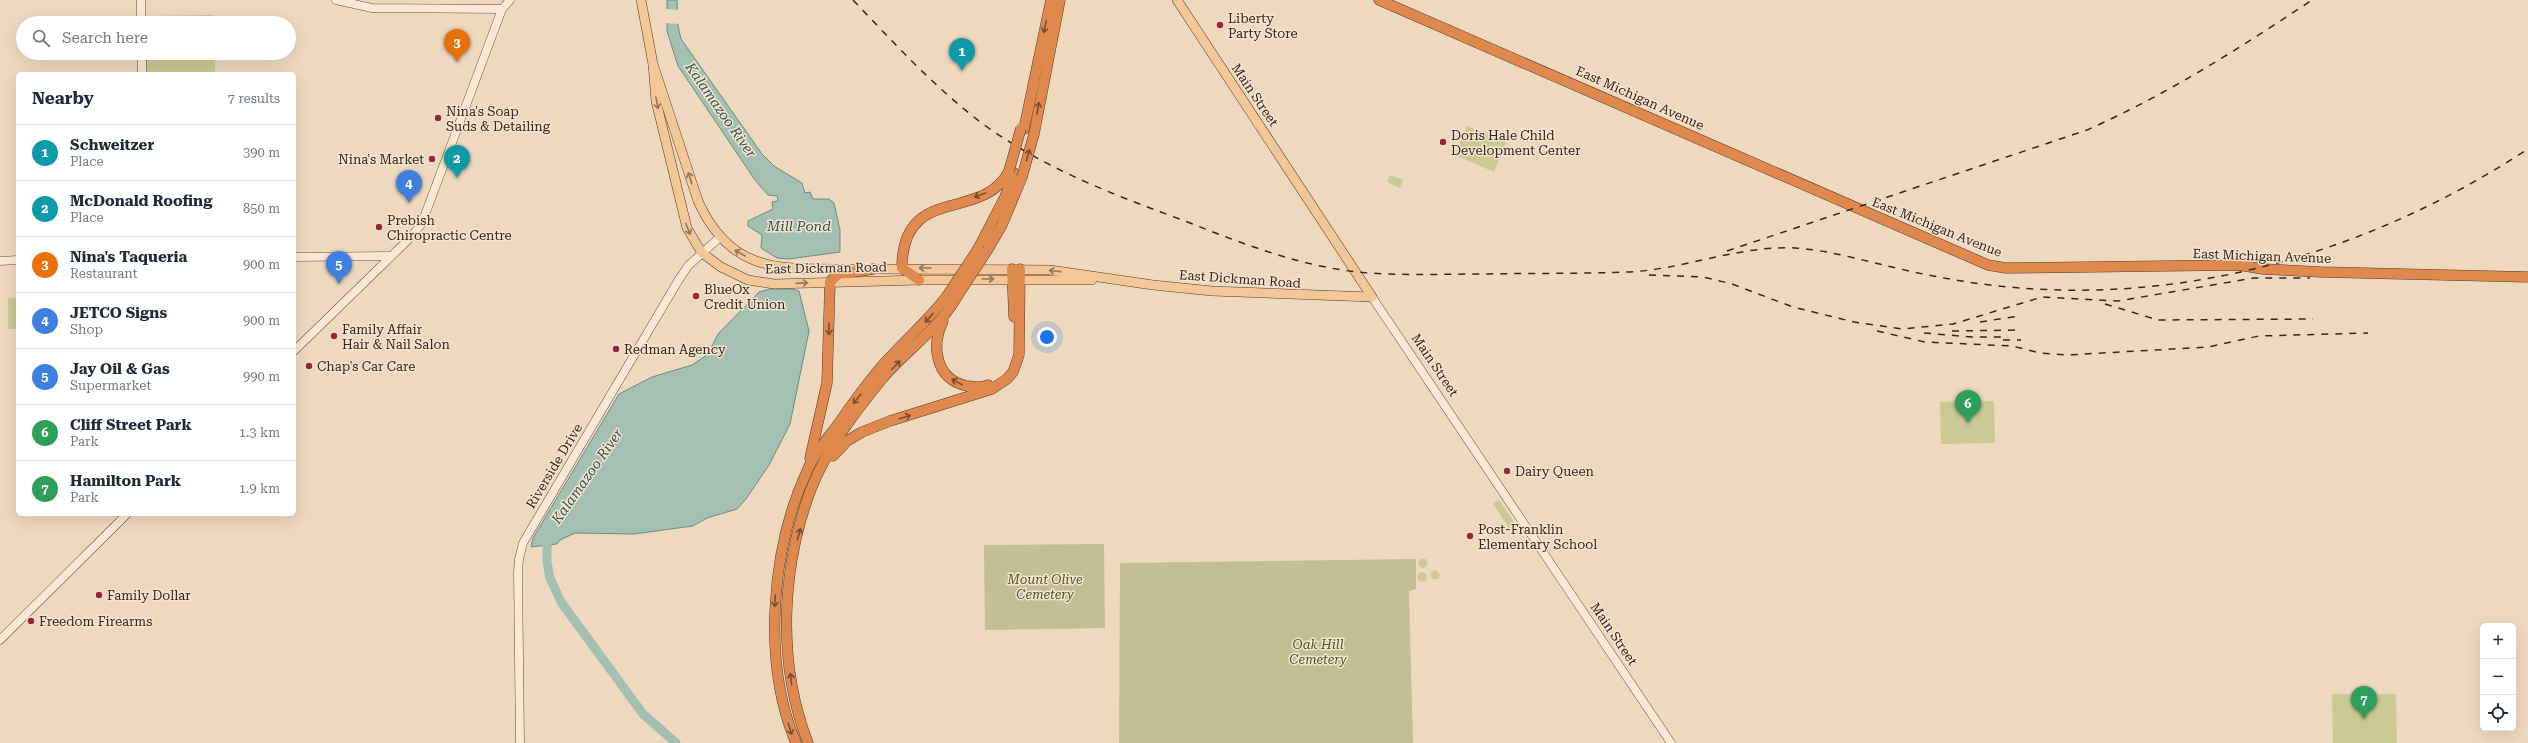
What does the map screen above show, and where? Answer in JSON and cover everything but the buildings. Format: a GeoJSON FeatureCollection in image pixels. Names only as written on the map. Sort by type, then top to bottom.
{"type":"FeatureCollection","features":[{"type":"Feature","properties":{"kind":"highway"},"geometry":{"type":"LineString","coordinates":[[919,280],[902,268],[908,233],[922,216],[986,194],[1015,173],[1038,82],[1044,52],[1051,0]]}},
{"type":"Feature","properties":{"kind":"highway"},"geometry":{"type":"LineString","coordinates":[[1058,13],[1060,0]]}},
{"type":"Feature","properties":{"kind":"highway"},"geometry":{"type":"LineString","coordinates":[[1044,52],[1064,0]]}},
{"type":"Feature","properties":{"kind":"highway","name":"East Michigan Avenue"},"geometry":{"type":"LineString","coordinates":[[1379,0],[1997,267],[2239,265],[2263,269],[2321,272],[2528,277]]}},
{"type":"Feature","properties":{"kind":"highway"},"geometry":{"type":"LineString","coordinates":[[807,470],[819,450],[881,368],[952,297],[983,249],[1002,225],[1038,82]]}},
{"type":"Feature","properties":{"kind":"highway"},"geometry":{"type":"LineString","coordinates":[[796,743],[783,703],[778,671],[774,625],[779,562],[793,506],[807,470],[822,414],[827,383],[830,282],[838,274],[874,269]]}},
{"type":"Feature","properties":{"kind":"highway"},"geometry":{"type":"LineString","coordinates":[[952,297],[948,312],[936,341],[938,361],[942,370],[954,381],[973,387],[986,386],[998,380],[1008,372],[1014,350],[1016,274]]}},
{"type":"Feature","properties":{"kind":"highway"},"geometry":{"type":"LineString","coordinates":[[821,469],[848,441],[862,432],[890,421],[992,389],[1013,372],[1020,346],[1016,274]]}},
{"type":"Feature","properties":{"kind":"highway"},"geometry":{"type":"LineString","coordinates":[[808,743],[793,697],[790,668],[787,591],[791,562],[806,506],[821,469],[853,417],[881,380],[948,312]]}},
{"type":"Feature","properties":{"kind":"main road","name":"East Dickman Road"},"geometry":{"type":"LineString","coordinates":[[641,0],[653,64],[656,101],[687,228],[702,252],[732,274],[748,280],[774,284],[919,280],[1016,274]]}},
{"type":"Feature","properties":{"kind":"main road","name":"Main Street"},"geometry":{"type":"LineString","coordinates":[[1177,0],[1372,297]]}},
{"type":"Feature","properties":{"kind":"main road","name":"East Dickman Road"},"geometry":{"type":"LineString","coordinates":[[653,64],[704,216],[730,248],[748,258],[776,267],[874,269],[902,268],[1107,279],[1247,293],[1372,297]]}},
{"type":"Feature","properties":{"kind":"street"},"geometry":{"type":"LineString","coordinates":[[141,0],[141,16]]}},
{"type":"Feature","properties":{"kind":"street"},"geometry":{"type":"LineString","coordinates":[[336,0],[379,9],[502,10]]}},
{"type":"Feature","properties":{"kind":"street"},"geometry":{"type":"LineString","coordinates":[[296,349],[416,232],[428,211],[502,10],[510,0]]}},
{"type":"Feature","properties":{"kind":"street"},"geometry":{"type":"LineString","coordinates":[[142,60],[142,72]]}},
{"type":"Feature","properties":{"kind":"street","name":"Riverside Drive"},"geometry":{"type":"LineString","coordinates":[[520,743],[518,572],[523,543],[678,281],[702,252],[720,237]]}},
{"type":"Feature","properties":{"kind":"street"},"geometry":{"type":"LineString","coordinates":[[296,257],[391,256]]}},
{"type":"Feature","properties":{"kind":"street"},"geometry":{"type":"LineString","coordinates":[[0,261],[16,260]]}},
{"type":"Feature","properties":{"kind":"street","name":"Main Street"},"geometry":{"type":"LineString","coordinates":[[1372,297],[1671,743]]}},
{"type":"Feature","properties":{"kind":"street"},"geometry":{"type":"LineString","coordinates":[[0,640],[125,516]]}},
{"type":"Feature","properties":{"kind":"shaded area"},"geometry":{"type":"Polygon","coordinates":[[[214,15],[214,16],[148,16],[214,15]]]}},
{"type":"Feature","properties":{"kind":"shaded area"},"geometry":{"type":"Polygon","coordinates":[[[145,60],[215,60],[215,72],[145,72],[145,60]]]}},
{"type":"Feature","properties":{"kind":"shaded area"},"geometry":{"type":"Polygon","coordinates":[[[1467,126],[1506,142],[1494,172],[1455,155],[1467,126]]]}},
{"type":"Feature","properties":{"kind":"shaded area"},"geometry":{"type":"Polygon","coordinates":[[[1390,175],[1403,180],[1400,188],[1387,182],[1390,175]]]}},
{"type":"Feature","properties":{"kind":"shaded area"},"geometry":{"type":"Polygon","coordinates":[[[8,298],[16,298],[16,329],[8,329],[8,298]]]}},
{"type":"Feature","properties":{"kind":"shaded area"},"geometry":{"type":"Polygon","coordinates":[[[1994,401],[1995,443],[1941,444],[1940,402],[1994,401]]]}},
{"type":"Feature","properties":{"kind":"shaded area"},"geometry":{"type":"Polygon","coordinates":[[[1499,500],[1520,531],[1514,535],[1493,504],[1499,500]]]}},
{"type":"Feature","properties":{"kind":"shaded area"},"geometry":{"type":"Polygon","coordinates":[[[1421,559],[1425,559],[1427,563],[1425,567],[1421,567],[1419,565],[1419,561],[1421,559]]]}},
{"type":"Feature","properties":{"kind":"shaded area"},"geometry":{"type":"Polygon","coordinates":[[[1435,570],[1440,575],[1435,580],[1430,575],[1435,570]]]}},
{"type":"Feature","properties":{"kind":"shaded area"},"geometry":{"type":"Polygon","coordinates":[[[1422,572],[1427,577],[1422,582],[1417,577],[1422,572]]]}},
{"type":"Feature","properties":{"kind":"shaded area"},"geometry":{"type":"Polygon","coordinates":[[[2332,694],[2396,694],[2397,743],[2333,743],[2332,694]]]}},
{"type":"Feature","properties":{"kind":"green space","name":"Mount Olive Cemetery"},"geometry":{"type":"Polygon","coordinates":[[[1104,544],[1105,628],[985,630],[984,545],[1104,544]]]}},
{"type":"Feature","properties":{"kind":"green space","name":"Oak Hill Cemetery"},"geometry":{"type":"Polygon","coordinates":[[[1416,559],[1416,589],[1409,591],[1413,743],[1119,743],[1120,563],[1416,559]]]}},
{"type":"Feature","properties":{"kind":"water","name":"Mill Pond"},"geometry":{"type":"Polygon","coordinates":[[[667,0],[677,0],[678,26],[681,39],[762,154],[774,166],[802,183],[805,193],[810,192],[813,199],[829,199],[834,203],[840,230],[840,252],[789,259],[777,258],[761,248],[762,235],[748,226],[748,221],[773,209],[772,202],[778,201],[777,196],[768,195],[755,180],[678,66],[667,31],[667,0]]]}},
{"type":"Feature","properties":{"kind":"water"},"geometry":{"type":"Polygon","coordinates":[[[770,289],[792,289],[799,291],[809,331],[790,424],[769,465],[746,499],[737,509],[707,518],[693,526],[634,534],[575,533],[560,540],[557,544],[531,547],[533,538],[619,394],[652,377],[692,365],[708,354],[718,334],[759,292],[770,289]]]}},
{"type":"Feature","properties":{"kind":"pier"},"geometry":{"type":"Polygon","coordinates":[[[666,9],[680,10],[680,24],[665,23],[666,9]]]}},
{"type":"Feature","properties":{"kind":"waterway","name":"Kalamazoo River"},"geometry":{"type":"LineString","coordinates":[[549,533],[547,537],[547,562],[550,578],[561,602],[643,714],[676,743]]}},
{"type":"Feature","properties":{"kind":"railway"},"geometry":{"type":"LineString","coordinates":[[853,0],[915,65],[965,110],[1007,140],[1055,168],[1106,191],[1248,245],[1291,259],[1334,269],[1357,272],[1388,274],[1627,272],[1669,267],[1753,250],[1795,248],[1832,253],[1904,270],[1965,282],[1990,285],[2061,290],[2132,288],[2202,279],[2271,265],[2338,244],[2404,217],[2467,186],[2528,149]]}},
{"type":"Feature","properties":{"kind":"railway"},"geometry":{"type":"LineString","coordinates":[[1727,251],[2087,130],[2145,102],[2202,70],[2258,36],[2312,0]]}},
{"type":"Feature","properties":{"kind":"railway"},"geometry":{"type":"LineString","coordinates":[[1649,275],[1703,277],[1732,284],[1793,307],[1854,322],[1902,329],[1953,324],[2042,297],[2118,301],[2254,278],[2310,278]]}},
{"type":"Feature","properties":{"kind":"railway"},"geometry":{"type":"LineString","coordinates":[[2105,304],[2158,320],[2313,319]]}},
{"type":"Feature","properties":{"kind":"railway"},"geometry":{"type":"LineString","coordinates":[[1980,322],[2019,316]]}},
{"type":"Feature","properties":{"kind":"railway"},"geometry":{"type":"LineString","coordinates":[[1952,331],[2022,330]]}},
{"type":"Feature","properties":{"kind":"railway"},"geometry":{"type":"LineString","coordinates":[[1877,331],[1925,342],[2012,346],[2040,353],[2067,355],[2208,347],[2259,336],[2368,333]]}},
{"type":"Feature","properties":{"kind":"railway"},"geometry":{"type":"LineString","coordinates":[[1924,333],[1972,337],[2008,337]]}},
{"type":"Feature","properties":{"kind":"railway"},"geometry":{"type":"LineString","coordinates":[[2003,340],[2021,340]]}},
{"type":"Feature","properties":{"kind":"place","name":"Liberty Party Store"},"geometry":{"type":"Point","coordinates":[1220,25]}},
{"type":"Feature","properties":{"kind":"place","name":"Nina's Taqueria"},"geometry":{"type":"Point","coordinates":[457,62]}},
{"type":"Feature","properties":{"kind":"place","name":"Schweitzer"},"geometry":{"type":"Point","coordinates":[962,71]}},
{"type":"Feature","properties":{"kind":"place","name":"Nina's Soap Suds & Detailing"},"geometry":{"type":"Point","coordinates":[438,118]}},
{"type":"Feature","properties":{"kind":"place","name":"Doris Hale Child Development Center"},"geometry":{"type":"Point","coordinates":[1443,142]}},
{"type":"Feature","properties":{"kind":"place","name":"Nina's Market"},"geometry":{"type":"Point","coordinates":[432,159]}},
{"type":"Feature","properties":{"kind":"place","name":"McDonald Roofing"},"geometry":{"type":"Point","coordinates":[457,178]}},
{"type":"Feature","properties":{"kind":"place","name":"JETCO Signs"},"geometry":{"type":"Point","coordinates":[409,203]}},
{"type":"Feature","properties":{"kind":"place","name":"Prebish Chiropractic Centre"},"geometry":{"type":"Point","coordinates":[379,227]}},
{"type":"Feature","properties":{"kind":"place","name":"Jay Oil & Gas"},"geometry":{"type":"Point","coordinates":[339,284]}},
{"type":"Feature","properties":{"kind":"place","name":"BlueOx Credit Union"},"geometry":{"type":"Point","coordinates":[696,296]}},
{"type":"Feature","properties":{"kind":"place","name":"Family Affair Hair & Nail Salon"},"geometry":{"type":"Point","coordinates":[334,336]}},
{"type":"Feature","properties":{"kind":"place","name":"Redman Agency"},"geometry":{"type":"Point","coordinates":[616,349]}},
{"type":"Feature","properties":{"kind":"place","name":"Chap's Car Care"},"geometry":{"type":"Point","coordinates":[309,366]}},
{"type":"Feature","properties":{"kind":"place","name":"Cliff Street Park"},"geometry":{"type":"Point","coordinates":[1968,423]}},
{"type":"Feature","properties":{"kind":"place","name":"Dairy Queen"},"geometry":{"type":"Point","coordinates":[1507,471]}},
{"type":"Feature","properties":{"kind":"place","name":"Post-Franklin Elementary School"},"geometry":{"type":"Point","coordinates":[1470,536]}},
{"type":"Feature","properties":{"kind":"place","name":"Family Dollar"},"geometry":{"type":"Point","coordinates":[99,595]}},
{"type":"Feature","properties":{"kind":"place","name":"Freedom Firearms"},"geometry":{"type":"Point","coordinates":[31,621]}},
{"type":"Feature","properties":{"kind":"place","name":"Hamilton Park"},"geometry":{"type":"Point","coordinates":[2364,719]}}]}
